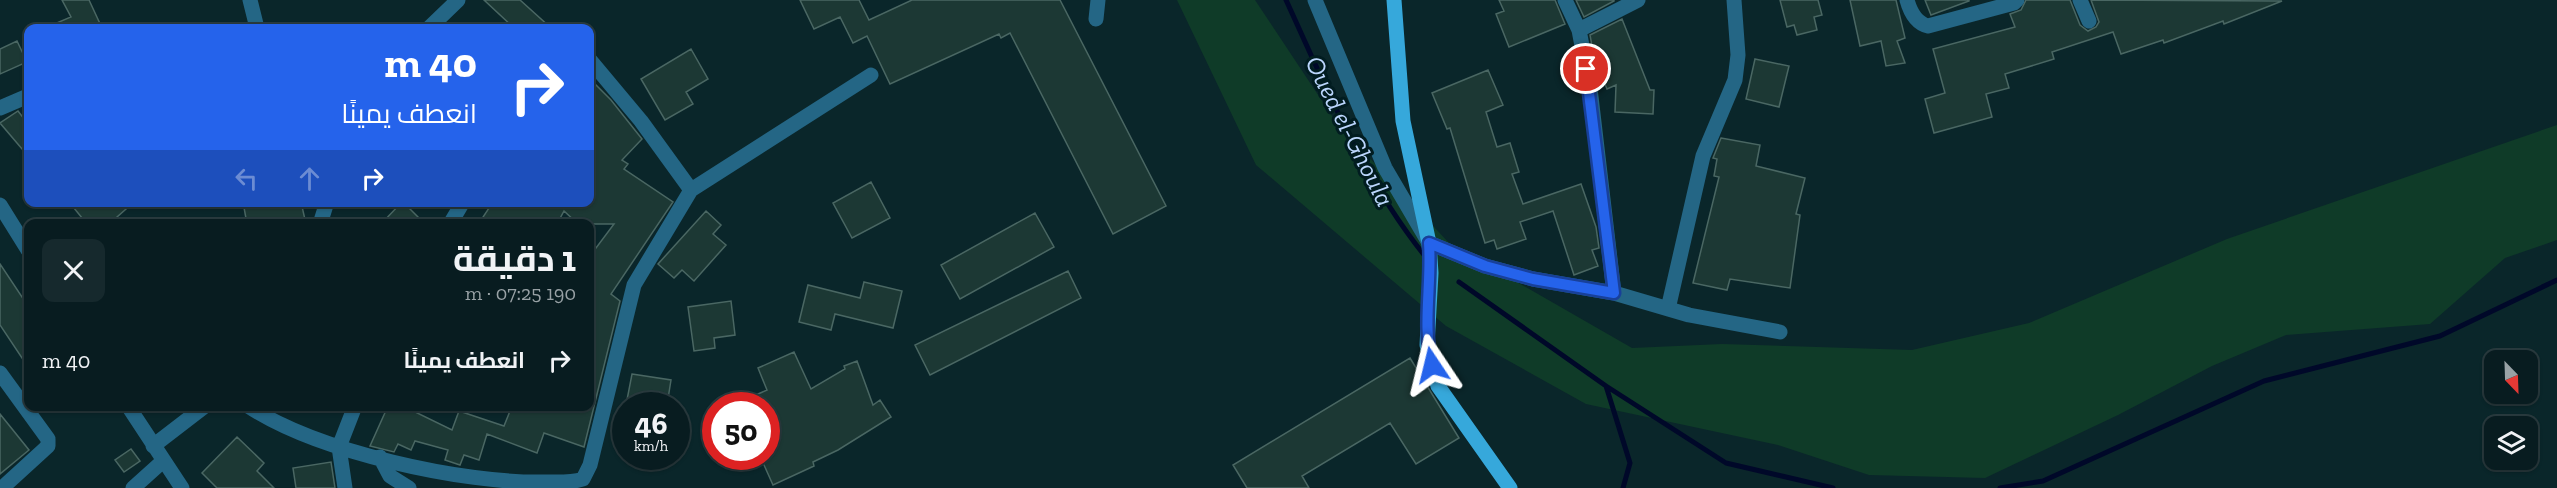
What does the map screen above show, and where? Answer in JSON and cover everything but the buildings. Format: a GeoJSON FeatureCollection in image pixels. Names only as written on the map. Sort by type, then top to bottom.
{"type":"FeatureCollection","features":[{"type":"Feature","properties":{"kind":"main road"},"geometry":{"type":"LineString","coordinates":[[1394,0],[1403,121],[1429,243],[1431,273],[1426,345],[1438,386],[1510,488]]}},
{"type":"Feature","properties":{"kind":"street"},"geometry":{"type":"LineString","coordinates":[[250,0],[256,24]]}},
{"type":"Feature","properties":{"kind":"street"},"geometry":{"type":"LineString","coordinates":[[433,24],[458,0]]}},
{"type":"Feature","properties":{"kind":"street"},"geometry":{"type":"LineString","coordinates":[[1096,19],[1098,0]]}},
{"type":"Feature","properties":{"kind":"street"},"geometry":{"type":"LineString","coordinates":[[1315,0],[1384,168],[1429,243],[1485,266],[1533,279],[1614,293],[1729,324],[1780,332]]}},
{"type":"Feature","properties":{"kind":"street"},"geometry":{"type":"LineString","coordinates":[[1565,0],[1578,30],[1590,88],[1614,293]]}},
{"type":"Feature","properties":{"kind":"street"},"geometry":{"type":"LineString","coordinates":[[1578,30],[1638,0]]}},
{"type":"Feature","properties":{"kind":"street"},"geometry":{"type":"LineString","coordinates":[[1668,309],[1703,156],[1735,80],[1738,55],[1734,0]]}},
{"type":"Feature","properties":{"kind":"street"},"geometry":{"type":"LineString","coordinates":[[1907,0],[1920,24],[1928,26],[2017,0]]}},
{"type":"Feature","properties":{"kind":"street"},"geometry":{"type":"LineString","coordinates":[[2080,0],[2089,21]]}},
{"type":"Feature","properties":{"kind":"street"},"geometry":{"type":"LineString","coordinates":[[594,65],[641,121],[691,189]]}},
{"type":"Feature","properties":{"kind":"street"},"geometry":{"type":"LineString","coordinates":[[257,411],[280,424],[339,447],[380,457],[513,483],[582,479],[587,475],[634,285],[691,189],[871,75]]}},
{"type":"Feature","properties":{"kind":"street"},"geometry":{"type":"LineString","coordinates":[[0,108],[24,98]]}},
{"type":"Feature","properties":{"kind":"street"},"geometry":{"type":"LineString","coordinates":[[0,205],[24,244]]}},
{"type":"Feature","properties":{"kind":"street"},"geometry":{"type":"LineString","coordinates":[[0,373],[24,406]]}},
{"type":"Feature","properties":{"kind":"street"},"geometry":{"type":"LineString","coordinates":[[2,488],[48,446],[48,439],[28,411]]}},
{"type":"Feature","properties":{"kind":"street"},"geometry":{"type":"LineString","coordinates":[[131,411],[182,488]]}},
{"type":"Feature","properties":{"kind":"street"},"geometry":{"type":"LineString","coordinates":[[153,446],[198,411]]}},
{"type":"Feature","properties":{"kind":"street"},"geometry":{"type":"LineString","coordinates":[[345,488],[339,447],[353,411]]}},
{"type":"Feature","properties":{"kind":"street"},"geometry":{"type":"LineString","coordinates":[[380,457],[390,476],[409,488]]}},
{"type":"Feature","properties":{"kind":"street"},"geometry":{"type":"LineString","coordinates":[[133,488],[163,461]]}},
{"type":"Feature","properties":{"kind":"green space"},"geometry":{"type":"Polygon","coordinates":[[[1177,0],[1255,0],[1336,122],[1449,243],[1632,348],[1722,344],[1912,350],[2029,323],[2227,239],[2557,125],[2557,240],[2505,258],[2430,324],[2286,335],[2212,366],[2118,415],[1985,478],[1869,475],[1778,445],[1586,404],[1446,326],[1256,165],[1177,0]]]}},
{"type":"Feature","properties":{"kind":"waterway","name":"Oued el-Ghoula"},"geometry":{"type":"LineString","coordinates":[[1286,0],[1365,165],[1403,227],[1425,256]]}},
{"type":"Feature","properties":{"kind":"waterway"},"geometry":{"type":"LineString","coordinates":[[2000,488],[2043,481],[2264,381],[2440,336],[2557,280]]}},
{"type":"Feature","properties":{"kind":"waterway","name":"Oued el-Ghoula"},"geometry":{"type":"LineString","coordinates":[[1459,282],[1606,386],[1630,463],[1623,488]]}},
{"type":"Feature","properties":{"kind":"waterway"},"geometry":{"type":"LineString","coordinates":[[1606,386],[1726,463],[1833,488]]}},
{"type":"Feature","properties":{"kind":"route"},"geometry":{"type":"LineString","coordinates":[[1432,365],[1426,345],[1431,273],[1429,243],[1485,266],[1533,279],[1614,293],[1586,69]]}}]}
